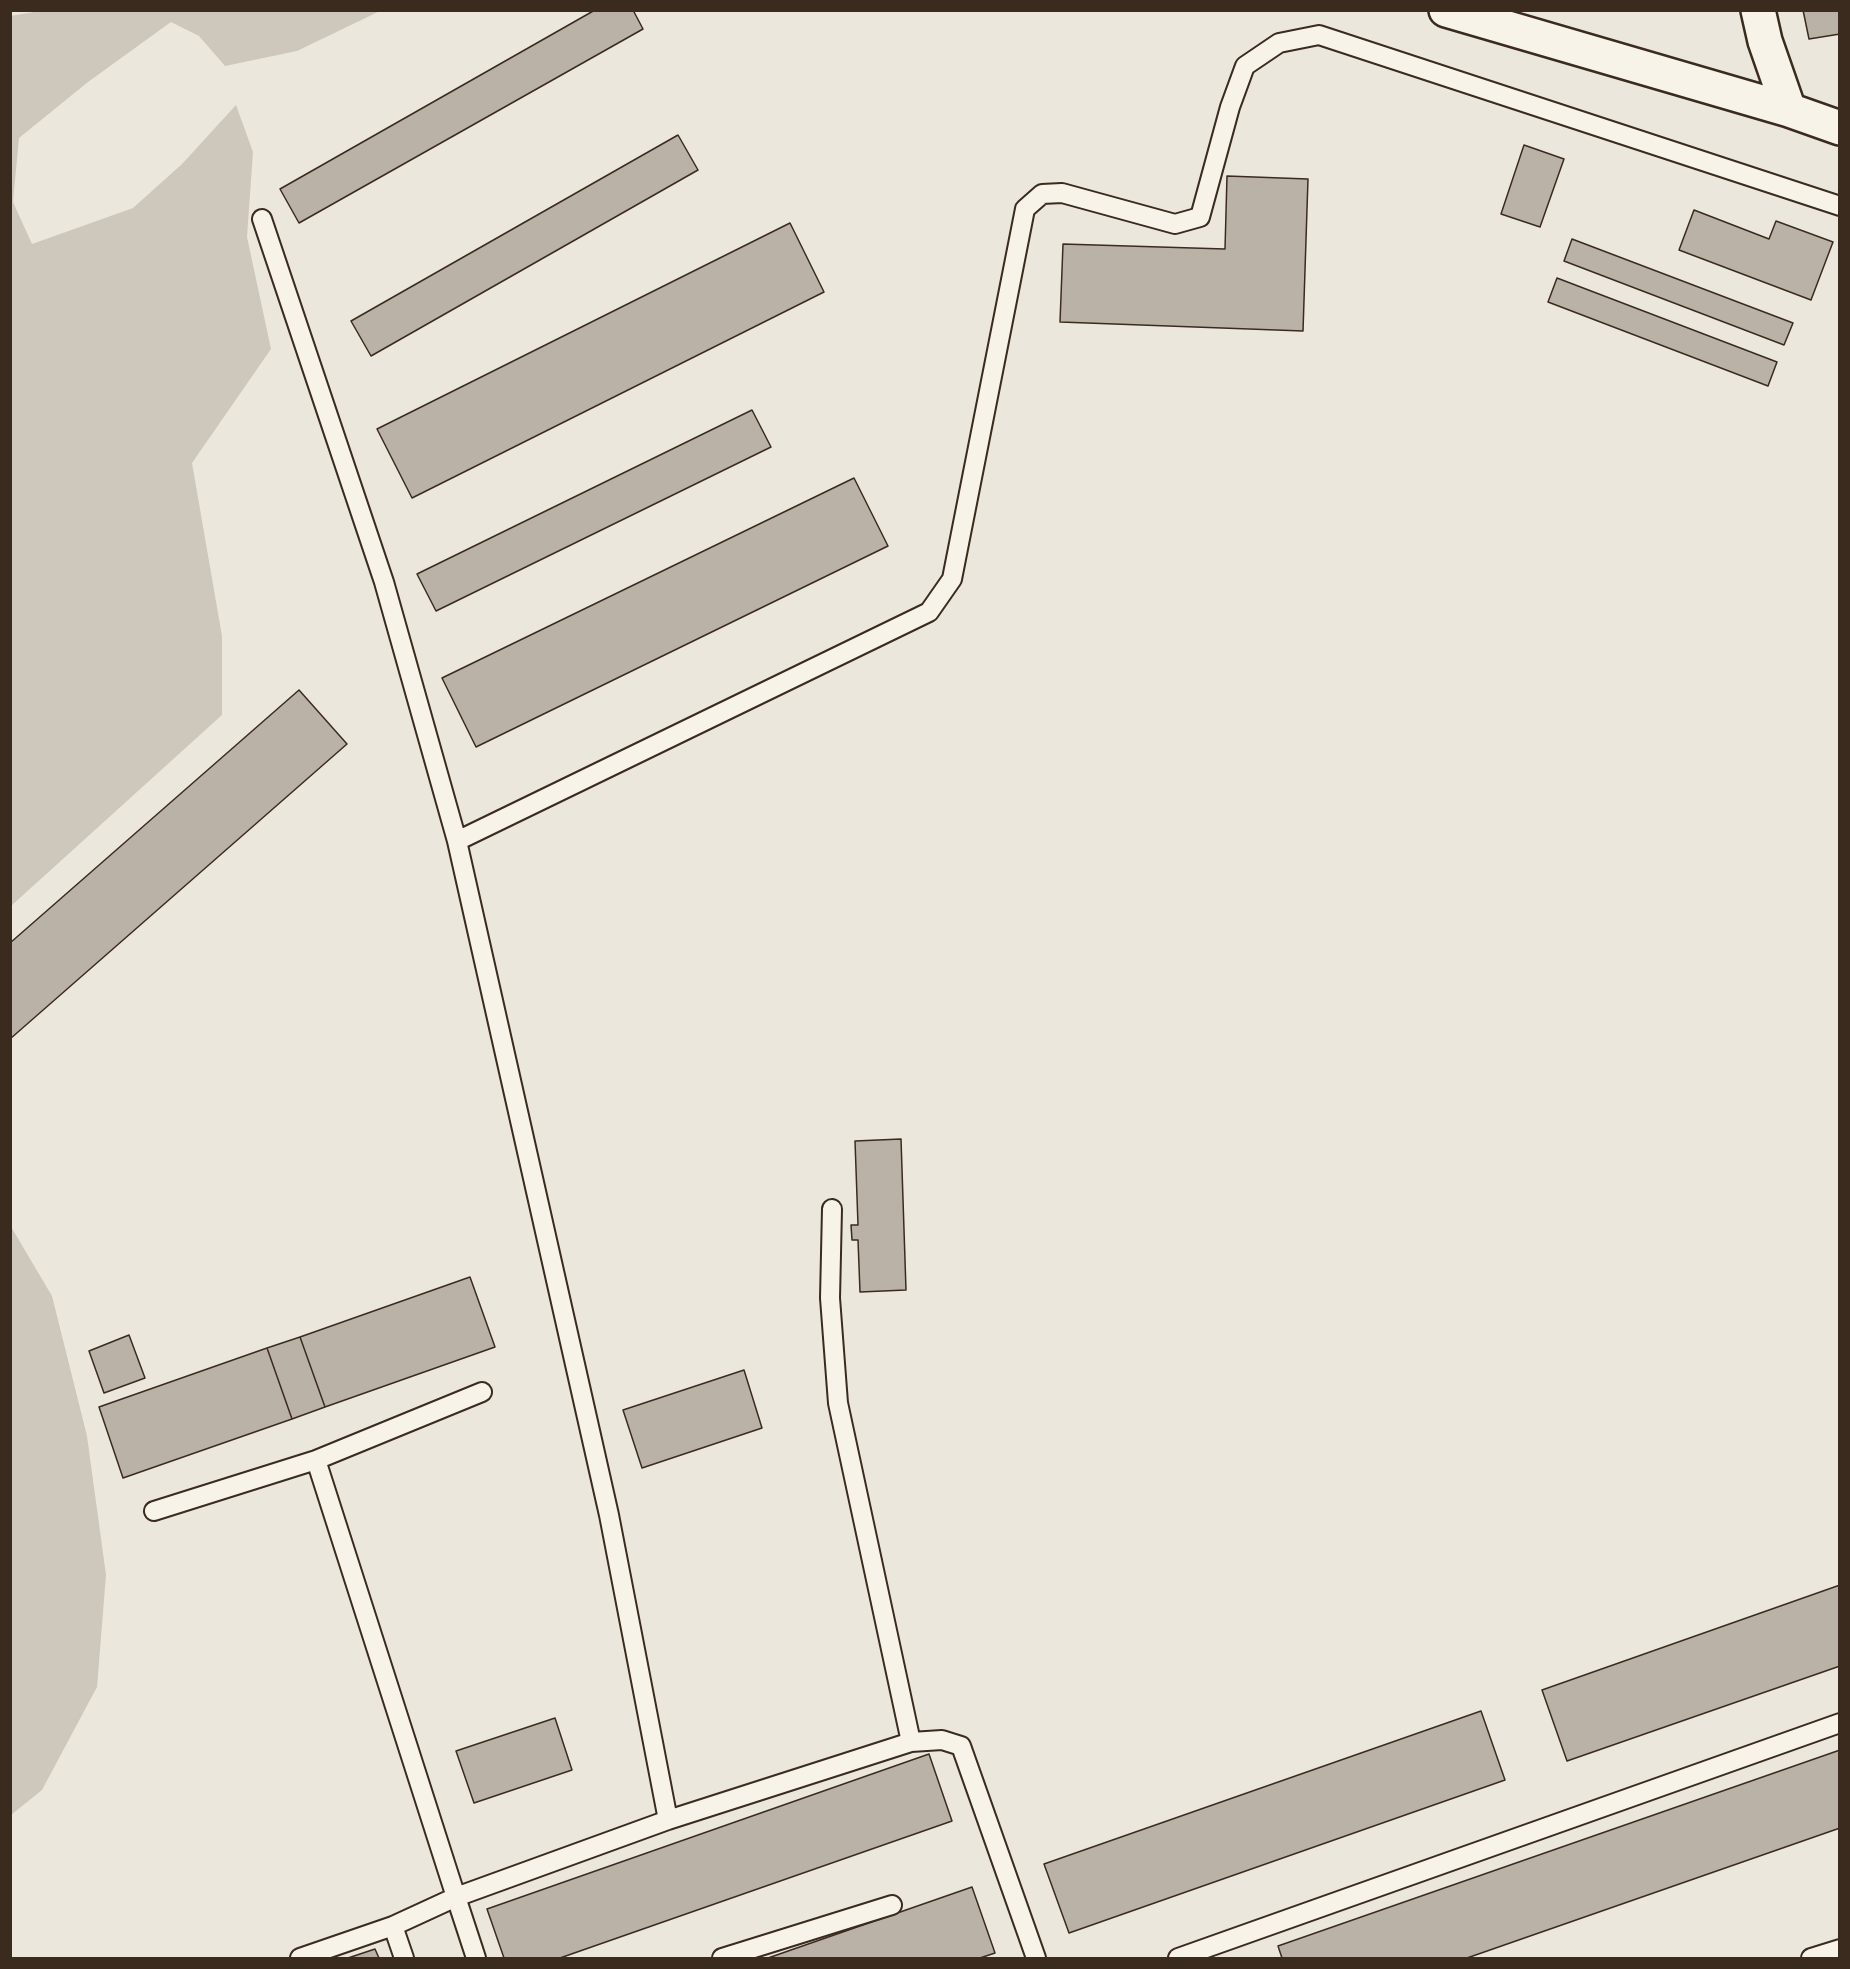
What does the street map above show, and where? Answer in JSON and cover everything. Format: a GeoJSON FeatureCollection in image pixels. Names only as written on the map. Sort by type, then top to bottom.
{"type":"FeatureCollection","features":[{"type":"Feature","properties":{"kind":"street"},"geometry":{"type":"LineString","coordinates":[[1446,10],[1789,110],[1839,128]]}},
{"type":"Feature","properties":{"kind":"street"},"geometry":{"type":"LineString","coordinates":[[1758,10],[1765,41],[1789,110]]}},
{"type":"Feature","properties":{"kind":"lane"},"geometry":{"type":"LineString","coordinates":[[457,841],[929,612],[952,579],[1025,209],[1042,194],[1062,193],[1175,224],[1200,217],[1230,107],[1245,66],[1279,43],[1319,35],[1839,206]]}},
{"type":"Feature","properties":{"kind":"lane"},"geometry":{"type":"LineString","coordinates":[[262,219],[384,582],[457,841],[609,1515],[668,1820]]}},
{"type":"Feature","properties":{"kind":"lane"},"geometry":{"type":"LineString","coordinates":[[832,1209],[830,1298],[838,1403],[911,1742]]}},
{"type":"Feature","properties":{"kind":"lane"},"geometry":{"type":"LineString","coordinates":[[154,1511],[316,1460],[482,1392]]}},
{"type":"Feature","properties":{"kind":"lane"},"geometry":{"type":"LineString","coordinates":[[316,1460],[477,1959]]}},
{"type":"Feature","properties":{"kind":"lane"},"geometry":{"type":"LineString","coordinates":[[1178,1959],[1839,1723]]}},
{"type":"Feature","properties":{"kind":"lane"},"geometry":{"type":"LineString","coordinates":[[300,1959],[393,1926],[456,1898],[668,1820],[911,1742],[942,1740],[961,1746],[1036,1959]]}},
{"type":"Feature","properties":{"kind":"lane"},"geometry":{"type":"LineString","coordinates":[[722,1959],[892,1905]]}},
{"type":"Feature","properties":{"kind":"lane"},"geometry":{"type":"LineString","coordinates":[[393,1926],[404,1959]]}},
{"type":"Feature","properties":{"kind":"lane"},"geometry":{"type":"LineString","coordinates":[[1811,1959],[1839,1948]]}},
{"type":"Feature","properties":{"kind":"shaded area"},"geometry":{"type":"Polygon","coordinates":[[[40,11],[380,11],[297,51],[225,66],[199,36],[171,22],[88,82],[19,138],[13,202],[32,244],[133,208],[182,164],[236,105],[253,152],[247,237],[271,349],[192,463],[222,636],[222,715],[11,906],[10,16],[40,11]]]}},
{"type":"Feature","properties":{"kind":"shaded area"},"geometry":{"type":"Polygon","coordinates":[[[10,1225],[52,1296],[87,1436],[106,1575],[97,1687],[42,1790],[11,1815],[10,1225]]]}},
{"type":"Feature","properties":{"kind":"building"},"geometry":{"type":"Polygon","coordinates":[[[595,10],[633,10],[643,29],[299,223],[280,189],[595,10]]]}},
{"type":"Feature","properties":{"kind":"building"},"geometry":{"type":"Polygon","coordinates":[[[1803,10],[1840,10],[1840,34],[1809,39],[1803,10]]]}},
{"type":"Feature","properties":{"kind":"building"},"geometry":{"type":"Polygon","coordinates":[[[678,135],[698,170],[371,356],[351,321],[678,135]]]}},
{"type":"Feature","properties":{"kind":"building"},"geometry":{"type":"Polygon","coordinates":[[[1524,145],[1564,159],[1540,227],[1501,214],[1524,145]]]}},
{"type":"Feature","properties":{"kind":"building"},"geometry":{"type":"Polygon","coordinates":[[[1227,176],[1308,179],[1303,331],[1060,322],[1063,244],[1225,249],[1227,176]]]}},
{"type":"Feature","properties":{"kind":"building"},"geometry":{"type":"Polygon","coordinates":[[[1694,210],[1769,239],[1776,221],[1833,242],[1811,300],[1679,250],[1694,210]]]}},
{"type":"Feature","properties":{"kind":"building"},"geometry":{"type":"Polygon","coordinates":[[[790,223],[824,292],[412,498],[377,429],[790,223]]]}},
{"type":"Feature","properties":{"kind":"building"},"geometry":{"type":"Polygon","coordinates":[[[1572,239],[1793,323],[1784,345],[1564,261],[1572,239]]]}},
{"type":"Feature","properties":{"kind":"building"},"geometry":{"type":"Polygon","coordinates":[[[1557,278],[1777,362],[1768,386],[1548,302],[1557,278]]]}},
{"type":"Feature","properties":{"kind":"building"},"geometry":{"type":"Polygon","coordinates":[[[752,410],[771,447],[436,611],[417,574],[752,410]]]}},
{"type":"Feature","properties":{"kind":"building"},"geometry":{"type":"Polygon","coordinates":[[[854,478],[888,546],[476,747],[442,678],[854,478]]]}},
{"type":"Feature","properties":{"kind":"building"},"geometry":{"type":"Polygon","coordinates":[[[299,690],[347,744],[10,1039],[10,943],[299,690]]]}},
{"type":"Feature","properties":{"kind":"building"},"geometry":{"type":"Polygon","coordinates":[[[901,1139],[906,1290],[860,1292],[858,1240],[852,1240],[851,1225],[858,1225],[855,1141],[901,1139]]]}},
{"type":"Feature","properties":{"kind":"building"},"geometry":{"type":"Polygon","coordinates":[[[470,1277],[495,1347],[325,1407],[300,1337],[470,1277]]]}},
{"type":"Feature","properties":{"kind":"building"},"geometry":{"type":"Polygon","coordinates":[[[129,1335],[145,1378],[104,1393],[89,1351],[129,1335]]]}},
{"type":"Feature","properties":{"kind":"building"},"geometry":{"type":"Polygon","coordinates":[[[300,1337],[325,1407],[292,1419],[267,1348],[300,1337]]]}},
{"type":"Feature","properties":{"kind":"building"},"geometry":{"type":"Polygon","coordinates":[[[267,1348],[292,1419],[123,1478],[99,1407],[267,1348]]]}},
{"type":"Feature","properties":{"kind":"building"},"geometry":{"type":"Polygon","coordinates":[[[744,1370],[762,1428],[642,1468],[623,1410],[744,1370]]]}},
{"type":"Feature","properties":{"kind":"building"},"geometry":{"type":"Polygon","coordinates":[[[1840,1585],[1840,1666],[1567,1761],[1542,1690],[1840,1585]]]}},
{"type":"Feature","properties":{"kind":"building"},"geometry":{"type":"Polygon","coordinates":[[[1481,1711],[1505,1780],[1069,1933],[1044,1864],[1481,1711]]]}},
{"type":"Feature","properties":{"kind":"building"},"geometry":{"type":"Polygon","coordinates":[[[555,1718],[572,1770],[474,1803],[456,1751],[555,1718]]]}},
{"type":"Feature","properties":{"kind":"building"},"geometry":{"type":"Polygon","coordinates":[[[1840,1750],[1840,1828],[1467,1958],[1282,1958],[1278,1946],[1840,1750]]]}},
{"type":"Feature","properties":{"kind":"building"},"geometry":{"type":"Polygon","coordinates":[[[929,1754],[952,1821],[560,1958],[504,1958],[487,1909],[929,1754]]]}},
{"type":"Feature","properties":{"kind":"building"},"geometry":{"type":"Polygon","coordinates":[[[972,1887],[995,1953],[980,1958],[768,1958],[972,1887]]]}},
{"type":"Feature","properties":{"kind":"building"},"geometry":{"type":"Polygon","coordinates":[[[375,1949],[379,1958],[348,1958],[375,1949]]]}}]}
